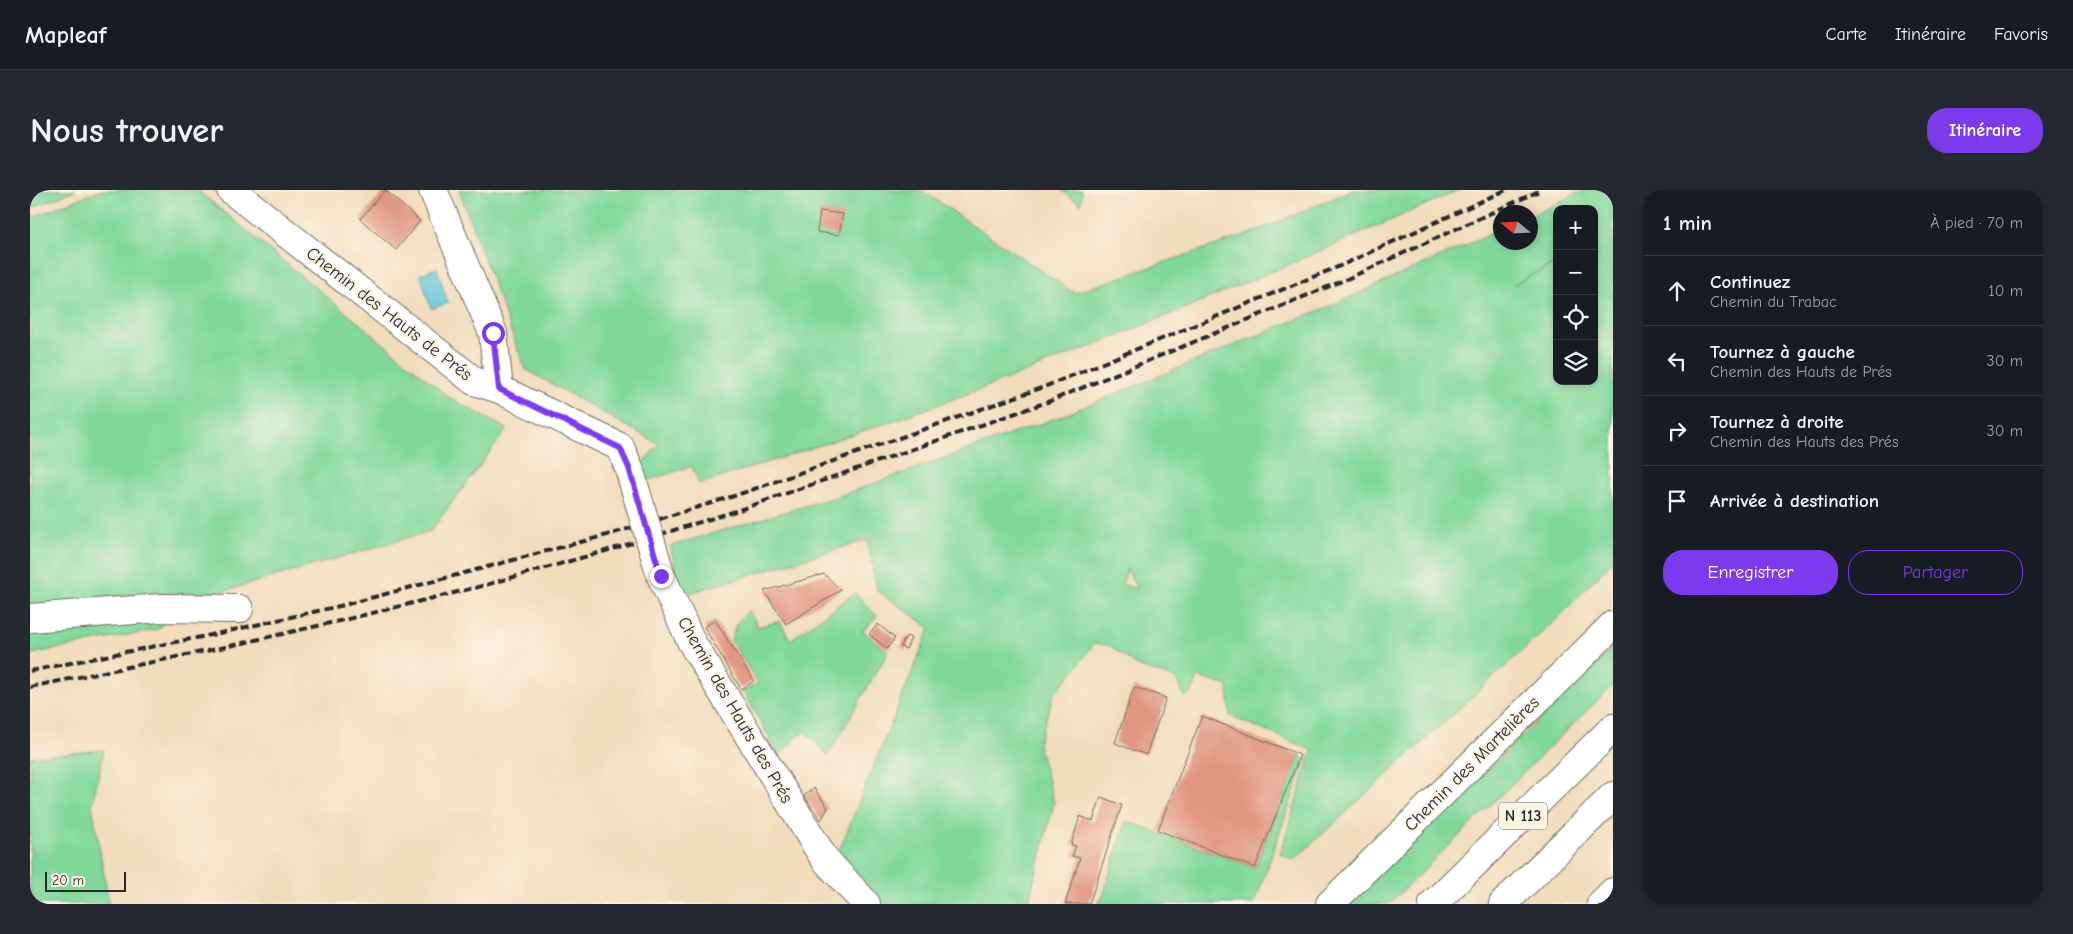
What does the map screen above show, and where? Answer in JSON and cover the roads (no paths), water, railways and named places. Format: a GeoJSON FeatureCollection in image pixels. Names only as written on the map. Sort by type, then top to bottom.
{"type":"FeatureCollection","features":[{"type":"Feature","properties":{"kind":"main road","name":"Chemin des Hauts de Prés"},"geometry":{"type":"LineString","coordinates":[[230,190],[474,382],[499,389],[620,448],[629,468]]}},
{"type":"Feature","properties":{"kind":"main road"},"geometry":{"type":"LineString","coordinates":[[433,190],[493,333],[499,389]]}},
{"type":"Feature","properties":{"kind":"main road","name":"Chemin des Hauts des Prés"},"geometry":{"type":"LineString","coordinates":[[629,468],[661,576],[692,643],[824,858],[866,904]]}},
{"type":"Feature","properties":{"kind":"main road"},"geometry":{"type":"LineString","coordinates":[[30,618],[161,608],[239,609]]}},
{"type":"Feature","properties":{"kind":"main road","name":"Chemin des Martelières"},"geometry":{"type":"LineString","coordinates":[[1330,904],[1613,625]]}},
{"type":"Feature","properties":{"kind":"main road","name":"N 113"},"geometry":{"type":"LineString","coordinates":[[1433,904],[1613,728]]}},
{"type":"Feature","properties":{"kind":"main road","name":"N 113"},"geometry":{"type":"LineString","coordinates":[[1503,904],[1613,796]]}},
{"type":"Feature","properties":{"kind":"main road"},"geometry":{"type":"LineString","coordinates":[[1601,904],[1613,892]]}},
{"type":"Feature","properties":{"kind":"water"},"geometry":{"type":"Polygon","coordinates":[[[437,268],[448,303],[431,309],[420,274],[437,268]]]}},
{"type":"Feature","properties":{"kind":"railway"},"geometry":{"type":"LineString","coordinates":[[30,671],[211,635],[344,605],[611,534],[734,496],[1044,387],[1340,266],[1506,190]]}},
{"type":"Feature","properties":{"kind":"railway"},"geometry":{"type":"LineString","coordinates":[[30,687],[216,649],[482,586],[616,548],[739,510],[1050,401],[1347,279],[1541,190]]}}]}
